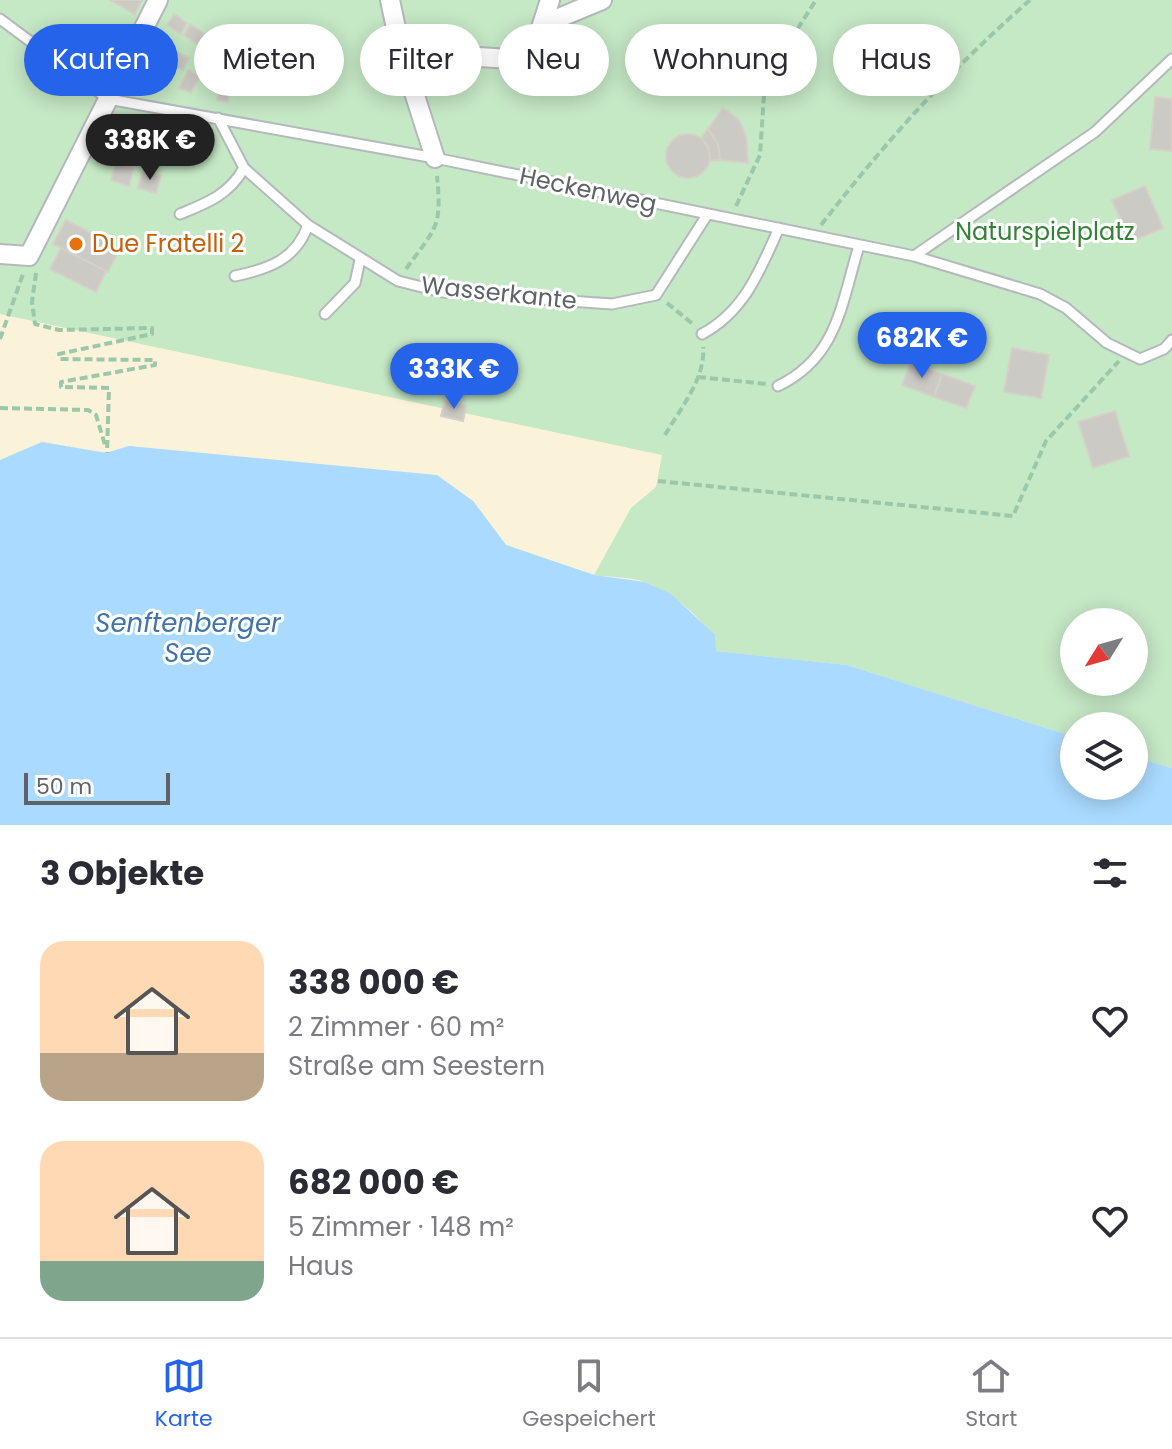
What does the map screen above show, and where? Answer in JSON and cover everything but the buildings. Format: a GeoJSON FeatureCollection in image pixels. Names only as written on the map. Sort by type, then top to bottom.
{"type":"FeatureCollection","features":[{"type":"Feature","properties":{"kind":"street"},"geometry":{"type":"LineString","coordinates":[[0,254],[33,264],[108,99],[158,0]]}},
{"type":"Feature","properties":{"kind":"street"},"geometry":{"type":"LineString","coordinates":[[390,0],[395,24]]}},
{"type":"Feature","properties":{"kind":"street"},"geometry":{"type":"LineString","coordinates":[[542,24],[550,0]]}},
{"type":"Feature","properties":{"kind":"street"},"geometry":{"type":"LineString","coordinates":[[544,24],[602,0]]}},
{"type":"Feature","properties":{"kind":"street"},"geometry":{"type":"LineString","coordinates":[[415,96],[435,158]]}},
{"type":"Feature","properties":{"kind":"lane","name":"Heckenweg"},"geometry":{"type":"LineString","coordinates":[[0,19],[108,99],[435,158],[730,220],[815,233],[859,246],[914,256],[1040,294],[1127,354]]}},
{"type":"Feature","properties":{"kind":"lane"},"geometry":{"type":"LineString","coordinates":[[914,256],[1095,132],[1172,59]]}},
{"type":"Feature","properties":{"kind":"lane","name":"Wasserkante"},"geometry":{"type":"LineString","coordinates":[[218,118],[244,168],[308,225],[398,281],[442,292],[612,304],[656,295],[707,215]]}},
{"type":"Feature","properties":{"kind":"lane"},"geometry":{"type":"LineString","coordinates":[[180,214],[220,198],[244,168]]}},
{"type":"Feature","properties":{"kind":"lane"},"geometry":{"type":"LineString","coordinates":[[235,276],[266,269],[290,253],[301,245],[308,225]]}},
{"type":"Feature","properties":{"kind":"lane"},"geometry":{"type":"LineString","coordinates":[[702,334],[738,308],[758,276],[779,228]]}},
{"type":"Feature","properties":{"kind":"lane"},"geometry":{"type":"LineString","coordinates":[[778,386],[804,374],[828,346],[859,246]]}},
{"type":"Feature","properties":{"kind":"lane"},"geometry":{"type":"LineString","coordinates":[[325,314],[355,283],[360,260]]}},
{"type":"Feature","properties":{"kind":"lane"},"geometry":{"type":"LineString","coordinates":[[1127,354],[1140,359],[1150,357],[1172,340]]}},
{"type":"Feature","properties":{"kind":"path"},"geometry":{"type":"LineString","coordinates":[[730,220],[760,155],[765,80],[816,0]]}},
{"type":"Feature","properties":{"kind":"path"},"geometry":{"type":"LineString","coordinates":[[815,233],[890,136],[969,53],[1030,0]]}},
{"type":"Feature","properties":{"kind":"path"},"geometry":{"type":"LineString","coordinates":[[398,281],[435,229],[441,214],[435,158]]}},
{"type":"Feature","properties":{"kind":"path"},"geometry":{"type":"LineString","coordinates":[[0,339],[33,264]]}},
{"type":"Feature","properties":{"kind":"path"},"geometry":{"type":"LineString","coordinates":[[0,408],[88,410],[96,415],[107,453],[109,388],[61,387],[61,382],[155,365],[155,360],[60,359],[59,354],[152,334],[152,328],[59,330],[35,324],[33,264]]}},
{"type":"Feature","properties":{"kind":"path"},"geometry":{"type":"LineString","coordinates":[[658,481],[1013,516],[1046,441],[1127,354]]}},
{"type":"Feature","properties":{"kind":"path"},"geometry":{"type":"LineString","coordinates":[[665,435],[698,377],[778,386]]}},
{"type":"Feature","properties":{"kind":"green space","name":"Naturspielplatz"},"geometry":{"type":"Polygon","coordinates":[[[0,0],[1172,0],[1172,768],[1148,761],[1148,712],[1060,712],[1060,733],[847,665],[716,651],[707,630],[690,610],[667,593],[639,580],[594,575],[107,453],[42,442],[0,460],[0,0]]]}},
{"type":"Feature","properties":{"kind":"sand"},"geometry":{"type":"Polygon","coordinates":[[[0,314],[662,455],[656,487],[631,508],[594,575],[506,545],[473,501],[129,446],[107,453],[42,442],[0,460],[0,314]]]}},
{"type":"Feature","properties":{"kind":"water","name":"Senftenberger See"},"geometry":{"type":"Polygon","coordinates":[[[42,442],[106,453],[129,446],[437,475],[473,501],[506,545],[594,575],[645,582],[671,594],[715,635],[716,651],[847,665],[1060,733],[1060,800],[1148,800],[1148,761],[1172,768],[1172,825],[0,825],[0,460],[42,442]]]}},
{"type":"Feature","properties":{"kind":"place","name":"Due Fratelli 2"},"geometry":{"type":"Point","coordinates":[76,244]}}]}
